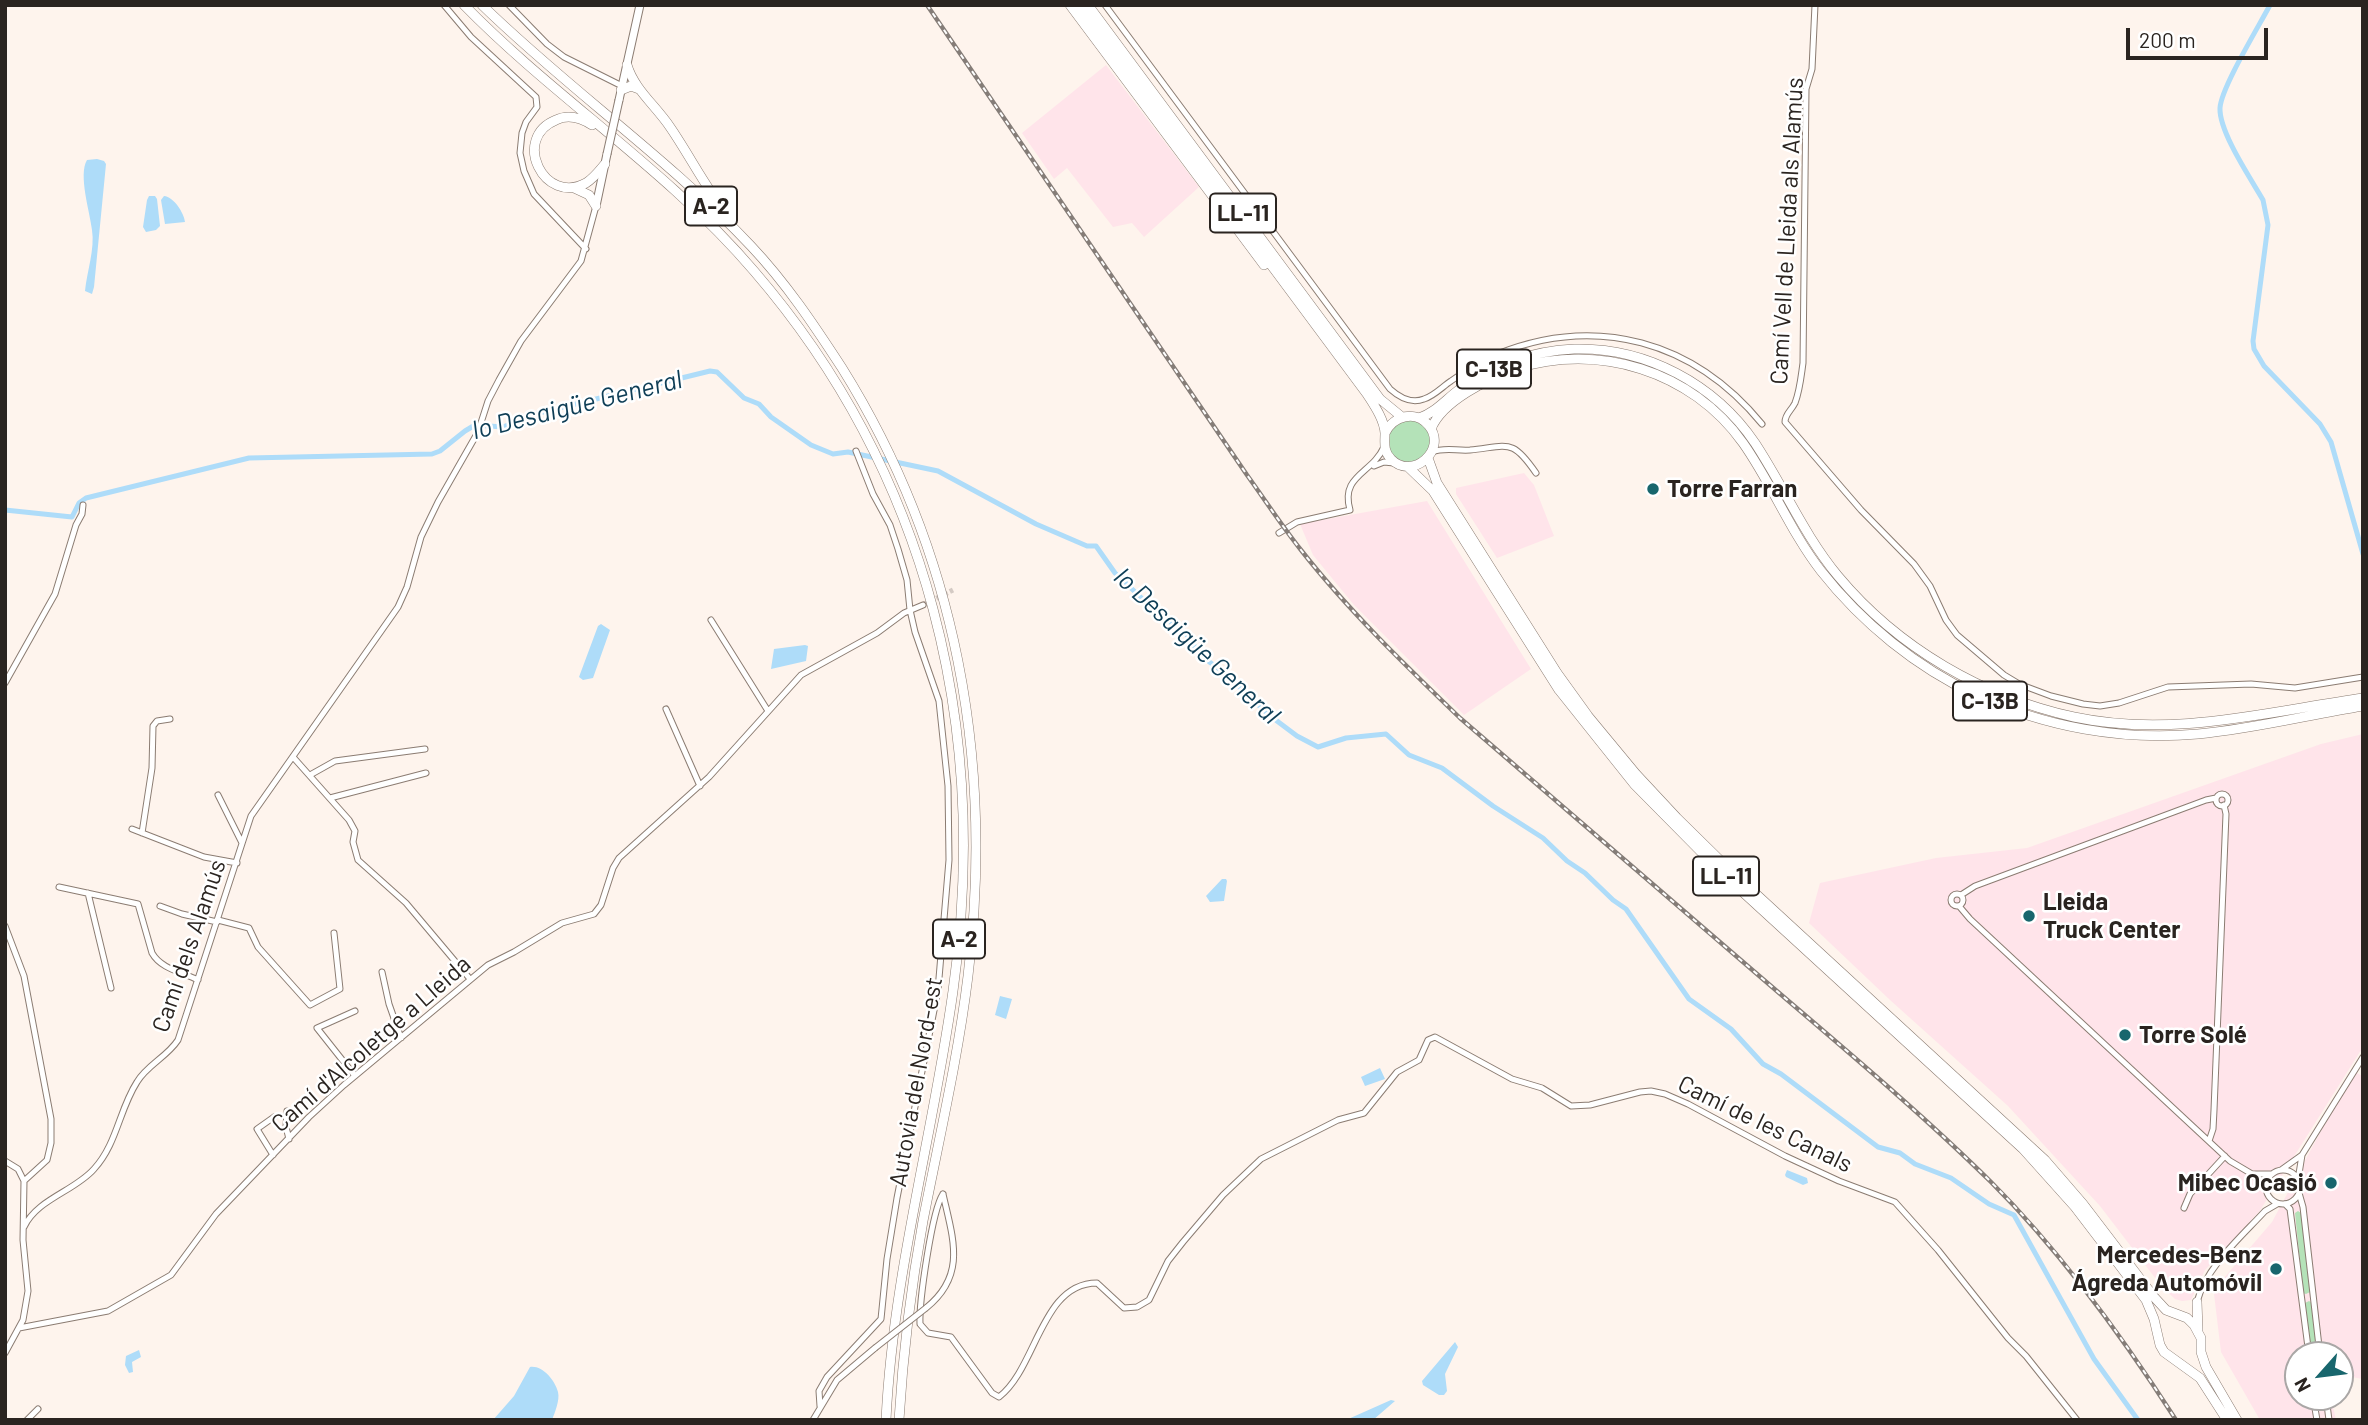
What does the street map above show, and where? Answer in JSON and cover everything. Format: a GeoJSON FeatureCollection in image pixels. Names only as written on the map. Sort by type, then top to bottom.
{"type":"FeatureCollection","features":[{"type":"Feature","properties":{"kind":"highway","name":"Autovia del Nord-est"},"geometry":{"type":"LineString","coordinates":[[464,5],[500,42],[671,186],[724,237],[775,295],[811,344],[845,398],[873,450],[918,558],[941,638],[959,743],[964,824],[963,886],[955,978],[944,1048],[902,1269],[892,1340],[886,1420]]}},
{"type":"Feature","properties":{"kind":"highway","name":"Autovia del Nord-est"},"geometry":{"type":"LineString","coordinates":[[482,5],[542,60],[679,175],[772,270],[815,326],[848,378],[889,453],[928,549],[942,592],[958,658],[974,759],[977,851],[975,898],[968,975],[915,1271],[904,1347],[899,1420]]}},
{"type":"Feature","properties":{"kind":"highway"},"geometry":{"type":"LineString","coordinates":[[1070,5],[1237,230],[1339,361],[1350,370]]}},
{"type":"Feature","properties":{"kind":"highway","name":"LL-11"},"geometry":{"type":"LineString","coordinates":[[1078,5],[1350,370],[1376,408],[1385,433],[1384,447],[1388,456],[1422,478],[1438,498],[1559,690],[1599,743],[1634,784],[1723,874],[2031,1157],[2067,1197],[2141,1293],[2152,1313],[2164,1352],[2205,1384],[2227,1420]]}},
{"type":"Feature","properties":{"kind":"highway","name":"LL-11"},"geometry":{"type":"LineString","coordinates":[[1088,5],[1380,399],[1402,417]]}},
{"type":"Feature","properties":{"kind":"highway","name":"A-2"},"geometry":{"type":"LineString","coordinates":[[627,65],[632,81],[665,119],[715,198],[751,246]]}},
{"type":"Feature","properties":{"kind":"highway"},"geometry":{"type":"LineString","coordinates":[[621,92],[631,86],[640,90]]}},
{"type":"Feature","properties":{"kind":"highway","name":"A-2"},"geometry":{"type":"LineString","coordinates":[[596,206],[589,195],[572,187],[561,187],[549,182],[539,171],[534,145],[539,132],[550,122],[564,117],[576,118],[593,125],[712,230],[724,237]]}},
{"type":"Feature","properties":{"kind":"highway"},"geometry":{"type":"LineString","coordinates":[[572,187],[588,181],[606,159]]}},
{"type":"Feature","properties":{"kind":"highway","name":"C-13B"},"geometry":{"type":"LineString","coordinates":[[1419,418],[1431,413],[1480,376],[1509,362],[1540,353],[1589,349],[1644,359],[1700,386],[1738,421],[1758,448],[1811,540],[1837,575],[1868,608],[1921,652],[1983,687],[2015,700],[2073,717],[2152,726],[2228,720],[2363,698]]}},
{"type":"Feature","properties":{"kind":"highway","name":"C-13B"},"geometry":{"type":"LineString","coordinates":[[1433,434],[1440,415],[1464,395],[1486,382],[1520,368],[1546,362],[1582,359],[1633,366],[1681,387],[1714,410],[1744,444],[1805,549],[1847,601],[1904,652],[1943,678],[1981,697],[2064,725],[2138,735],[2205,733],[2363,706]]}},
{"type":"Feature","properties":{"kind":"highway"},"geometry":{"type":"LineString","coordinates":[[1385,433],[1390,425],[1402,417],[1419,418],[1433,434],[1430,455],[1417,465],[1403,466]]}},
{"type":"Feature","properties":{"kind":"highway","name":"LL-11"},"geometry":{"type":"LineString","coordinates":[[1430,455],[1437,483],[1538,644],[1588,716],[1636,774],[1731,871],[2039,1154],[2076,1196],[2154,1297],[2163,1307],[2188,1318],[2198,1332]]}},
{"type":"Feature","properties":{"kind":"highway"},"geometry":{"type":"LineString","coordinates":[[2157,1331],[2164,1318],[2178,1315],[2197,1301]]}},
{"type":"Feature","properties":{"kind":"highway"},"geometry":{"type":"LineString","coordinates":[[2197,1301],[2202,1352],[2212,1380],[2236,1420]]}},
{"type":"Feature","properties":{"kind":"highway"},"geometry":{"type":"LineString","coordinates":[[2182,1365],[2192,1363],[2202,1352]]}},
{"type":"Feature","properties":{"kind":"street"},"geometry":{"type":"LineString","coordinates":[[444,5],[475,41],[536,97],[537,107],[524,124],[522,133],[520,153],[524,171],[534,194],[586,249]]}},
{"type":"Feature","properties":{"kind":"street"},"geometry":{"type":"LineString","coordinates":[[509,5],[547,44],[621,92]]}},
{"type":"Feature","properties":{"kind":"street"},"geometry":{"type":"LineString","coordinates":[[596,206],[640,5]]}},
{"type":"Feature","properties":{"kind":"street"},"geometry":{"type":"LineString","coordinates":[[1105,5],[1390,389],[1400,397],[1415,401],[1428,398],[1476,365],[1520,346],[1557,338],[1596,336],[1654,346],[1694,364],[1738,397],[1762,424]]}},
{"type":"Feature","properties":{"kind":"street","name":"Camí Vell de Lleida als Alamús"},"geometry":{"type":"LineString","coordinates":[[1815,5],[1812,69],[1806,89],[1803,354],[1799,389],[1793,407],[1785,416],[1785,422],[1861,510],[1914,564],[1930,586],[1957,635],[2012,680],[2051,696],[2091,706],[2119,703],[2168,687],[2251,684],[2295,688],[2363,677]]}},
{"type":"Feature","properties":{"kind":"street","name":"Camí dels Alamús"},"geometry":{"type":"LineString","coordinates":[[24,1227],[31,1217],[85,1179],[103,1159],[138,1081],[178,1040],[254,811],[395,612],[407,587],[423,532],[479,429],[492,394],[517,347],[576,270],[586,249],[596,206]]}},
{"type":"Feature","properties":{"kind":"street"},"geometry":{"type":"LineString","coordinates":[[1433,434],[1448,448]]}},
{"type":"Feature","properties":{"kind":"street"},"geometry":{"type":"LineString","coordinates":[[1430,455],[1448,448],[1467,450],[1496,445],[1512,446],[1522,454],[1536,473]]}},
{"type":"Feature","properties":{"kind":"street"},"geometry":{"type":"LineString","coordinates":[[1371,467],[1384,447]]}},
{"type":"Feature","properties":{"kind":"street"},"geometry":{"type":"LineString","coordinates":[[813,1420],[820,1406],[819,1391],[827,1377],[881,1319],[897,1198],[937,999],[949,853],[947,770],[939,701],[910,610],[908,585],[898,549],[890,525],[873,495],[857,454]]}},
{"type":"Feature","properties":{"kind":"street"},"geometry":{"type":"LineString","coordinates":[[1279,533],[1297,522],[1350,510],[1347,497],[1349,487],[1354,479],[1371,467],[1384,462],[1403,466]]}},
{"type":"Feature","properties":{"kind":"street"},"geometry":{"type":"LineString","coordinates":[[5,683],[55,594],[83,505]]}},
{"type":"Feature","properties":{"kind":"street","name":"Camí d'Alcoletge a Lleida"},"geometry":{"type":"LineString","coordinates":[[19,1328],[108,1311],[167,1277],[181,1263],[216,1214],[272,1155],[355,1076],[492,962],[514,952],[552,927],[596,912],[619,858],[701,786],[801,675],[877,633],[910,610],[923,605]]}},
{"type":"Feature","properties":{"kind":"street"},"geometry":{"type":"LineString","coordinates":[[711,620],[768,711]]}},
{"type":"Feature","properties":{"kind":"street"},"geometry":{"type":"LineString","coordinates":[[666,709],[701,786]]}},
{"type":"Feature","properties":{"kind":"street"},"geometry":{"type":"LineString","coordinates":[[142,833],[152,768],[153,726],[157,721],[170,719]]}},
{"type":"Feature","properties":{"kind":"street"},"geometry":{"type":"LineString","coordinates":[[310,775],[335,761],[425,749]]}},
{"type":"Feature","properties":{"kind":"street"},"geometry":{"type":"LineString","coordinates":[[293,757],[349,820],[355,831],[353,842],[358,860],[406,902],[470,979]]}},
{"type":"Feature","properties":{"kind":"street"},"geometry":{"type":"LineString","coordinates":[[330,798],[426,773]]}},
{"type":"Feature","properties":{"kind":"street"},"geometry":{"type":"LineString","coordinates":[[2209,1141],[2214,1118],[2226,814],[2224,805],[2227,801],[2225,794],[1975,886],[1961,895],[1955,894],[1953,904],[1959,905],[1970,919],[2225,1156],[2252,1174],[2265,1187],[2267,1195],[2264,1211]]}},
{"type":"Feature","properties":{"kind":"street"},"geometry":{"type":"LineString","coordinates":[[219,795],[242,843]]}},
{"type":"Feature","properties":{"kind":"street"},"geometry":{"type":"LineString","coordinates":[[2216,799],[2217,804],[2224,805]]}},
{"type":"Feature","properties":{"kind":"street"},"geometry":{"type":"LineString","coordinates":[[132,829],[204,857],[237,863]]}},
{"type":"Feature","properties":{"kind":"street"},"geometry":{"type":"LineString","coordinates":[[60,887],[138,904],[155,960],[198,979]]}},
{"type":"Feature","properties":{"kind":"street"},"geometry":{"type":"LineString","coordinates":[[88,893],[111,988]]}},
{"type":"Feature","properties":{"kind":"street"},"geometry":{"type":"LineString","coordinates":[[1959,905],[1963,902],[1961,895]]}},
{"type":"Feature","properties":{"kind":"street"},"geometry":{"type":"LineString","coordinates":[[160,906],[182,914],[250,929],[258,947],[310,1004],[340,989],[334,933]]}},
{"type":"Feature","properties":{"kind":"street"},"geometry":{"type":"LineString","coordinates":[[5,926],[24,976],[51,1119],[51,1143],[47,1160],[24,1181]]}},
{"type":"Feature","properties":{"kind":"street"},"geometry":{"type":"LineString","coordinates":[[382,972],[389,1004],[401,1038]]}},
{"type":"Feature","properties":{"kind":"street"},"geometry":{"type":"LineString","coordinates":[[355,1011],[317,1028],[355,1076]]}},
{"type":"Feature","properties":{"kind":"street","name":"Camí de les Canals"},"geometry":{"type":"LineString","coordinates":[[820,1406],[837,1380],[875,1348],[926,1308],[944,1291],[953,1269],[954,1251],[943,1194],[937,1203],[933,1224],[920,1324],[928,1333],[951,1338],[995,1397],[1001,1396],[1013,1381],[1063,1294],[1097,1283],[1124,1308],[1142,1305],[1152,1296],[1168,1261],[1183,1242],[1225,1193],[1259,1161],[1338,1120],[1364,1113],[1397,1072],[1419,1060],[1428,1040],[1435,1037],[1512,1079],[1542,1088],[1571,1106],[1590,1105],[1640,1092],[1665,1094],[1776,1152],[1839,1181],[1895,1202],[1938,1250],[2004,1335],[2029,1360],[2077,1420]]}},
{"type":"Feature","properties":{"kind":"street"},"geometry":{"type":"LineString","coordinates":[[2252,1174],[2272,1174],[2302,1155],[2363,1057]]}},
{"type":"Feature","properties":{"kind":"street"},"geometry":{"type":"LineString","coordinates":[[287,1111],[289,1139]]}},
{"type":"Feature","properties":{"kind":"street"},"geometry":{"type":"LineString","coordinates":[[272,1155],[257,1129],[274,1117]]}},
{"type":"Feature","properties":{"kind":"street"},"geometry":{"type":"LineString","coordinates":[[2302,1155],[2299,1193],[2303,1203],[2318,1341]]}},
{"type":"Feature","properties":{"kind":"street"},"geometry":{"type":"LineString","coordinates":[[2184,1208],[2190,1194],[2225,1156]]}},
{"type":"Feature","properties":{"kind":"street"},"geometry":{"type":"LineString","coordinates":[[5,1161],[18,1169],[24,1181],[24,1251],[28,1297],[19,1328],[5,1353]]}},
{"type":"Feature","properties":{"kind":"street"},"geometry":{"type":"LineString","coordinates":[[2281,1170],[2291,1173],[2298,1180]]}},
{"type":"Feature","properties":{"kind":"street"},"geometry":{"type":"LineString","coordinates":[[2265,1187],[2272,1174]]}},
{"type":"Feature","properties":{"kind":"street"},"geometry":{"type":"LineString","coordinates":[[2299,1193],[2288,1207],[2307,1341]]}},
{"type":"Feature","properties":{"kind":"street"},"geometry":{"type":"LineString","coordinates":[[2267,1195],[2277,1204],[2288,1207],[2303,1203]]}},
{"type":"Feature","properties":{"kind":"street"},"geometry":{"type":"LineString","coordinates":[[2197,1301],[2200,1289],[2209,1274],[2264,1211],[2277,1204]]}},
{"type":"Feature","properties":{"kind":"street"},"geometry":{"type":"LineString","coordinates":[[2302,1298],[2313,1296]]}},
{"type":"Feature","properties":{"kind":"street"},"geometry":{"type":"LineString","coordinates":[[27,1420],[38,1409]]}},
{"type":"Feature","properties":{"kind":"shaded area"},"geometry":{"type":"Polygon","coordinates":[[[1106,65],[1199,187],[1144,237],[1132,223],[1113,227],[1067,168],[1054,179],[1022,133],[1106,65]]]}},
{"type":"Feature","properties":{"kind":"shaded area"},"geometry":{"type":"Polygon","coordinates":[[[1524,473],[1534,485],[1554,536],[1497,558],[1456,494],[1456,488],[1524,473]]]}},
{"type":"Feature","properties":{"kind":"shaded area"},"geometry":{"type":"Polygon","coordinates":[[[1427,501],[1531,669],[1464,715],[1354,605],[1313,555],[1300,524],[1427,501]]]}},
{"type":"Feature","properties":{"kind":"shaded area"},"geometry":{"type":"Polygon","coordinates":[[[2363,734],[2363,1047],[2259,1212],[2205,1270],[2191,1300],[2175,1299],[2162,1287],[2100,1206],[2008,1106],[1809,923],[1820,883],[1936,858],[2027,848],[2321,744],[2363,734]]]}},
{"type":"Feature","properties":{"kind":"shaded area"},"geometry":{"type":"Polygon","coordinates":[[[2356,1072],[2363,1077],[2363,1379],[2354,1377],[2354,1341],[2284,1341],[2284,1411],[2334,1411],[2336,1420],[2260,1420],[2221,1352],[2214,1294],[2217,1286],[2272,1222],[2356,1072]]]}},
{"type":"Feature","properties":{"kind":"green space"},"geometry":{"type":"Polygon","coordinates":[[[1409,420],[1424,426],[1430,441],[1424,456],[1409,462],[1394,456],[1388,441],[1394,426],[1409,420]]]}},
{"type":"Feature","properties":{"kind":"green space"},"geometry":{"type":"Polygon","coordinates":[[[2295,1213],[2301,1213],[2310,1292],[2306,1294],[2303,1293],[2295,1213]]]}},
{"type":"Feature","properties":{"kind":"green space"},"geometry":{"type":"Polygon","coordinates":[[[2305,1303],[2312,1303],[2316,1341],[2309,1341],[2305,1303]]]}},
{"type":"Feature","properties":{"kind":"water"},"geometry":{"type":"Polygon","coordinates":[[[97,159],[106,164],[92,294],[85,291],[93,237],[84,175],[87,160],[97,159]]]}},
{"type":"Feature","properties":{"kind":"water"},"geometry":{"type":"Polygon","coordinates":[[[149,196],[155,196],[157,199],[160,226],[156,230],[146,232],[143,227],[149,196]]]}},
{"type":"Feature","properties":{"kind":"water"},"geometry":{"type":"Polygon","coordinates":[[[164,196],[178,206],[185,222],[165,224],[161,200],[164,196]]]}},
{"type":"Feature","properties":{"kind":"water"},"geometry":{"type":"Polygon","coordinates":[[[601,624],[610,630],[593,678],[583,680],[579,677],[601,624]]]}},
{"type":"Feature","properties":{"kind":"water"},"geometry":{"type":"Polygon","coordinates":[[[808,646],[806,661],[771,669],[774,649],[808,646]]]}},
{"type":"Feature","properties":{"kind":"water"},"geometry":{"type":"Polygon","coordinates":[[[1222,879],[1227,881],[1224,901],[1210,902],[1206,896],[1222,879]]]}},
{"type":"Feature","properties":{"kind":"water"},"geometry":{"type":"Polygon","coordinates":[[[1000,996],[1012,999],[1006,1019],[995,1015],[1000,996]]]}},
{"type":"Feature","properties":{"kind":"water"},"geometry":{"type":"Polygon","coordinates":[[[1380,1068],[1385,1079],[1365,1086],[1361,1077],[1380,1068]]]}},
{"type":"Feature","properties":{"kind":"water"},"geometry":{"type":"Polygon","coordinates":[[[1787,1170],[1807,1178],[1808,1183],[1803,1185],[1786,1177],[1787,1170]]]}},
{"type":"Feature","properties":{"kind":"water"},"geometry":{"type":"Polygon","coordinates":[[[1455,1342],[1458,1347],[1445,1374],[1447,1391],[1444,1395],[1439,1395],[1423,1385],[1422,1381],[1455,1342]]]}},
{"type":"Feature","properties":{"kind":"water"},"geometry":{"type":"Polygon","coordinates":[[[139,1350],[141,1357],[132,1362],[133,1372],[129,1373],[125,1365],[126,1356],[139,1350]]]}},
{"type":"Feature","properties":{"kind":"water"},"geometry":{"type":"Polygon","coordinates":[[[530,1367],[543,1371],[556,1387],[558,1399],[552,1420],[493,1420],[514,1396],[530,1367]]]}},
{"type":"Feature","properties":{"kind":"water"},"geometry":{"type":"Polygon","coordinates":[[[1391,1400],[1395,1401],[1373,1420],[1346,1420],[1391,1400]]]}},
{"type":"Feature","properties":{"kind":"waterway"},"geometry":{"type":"LineString","coordinates":[[2270,5],[2233,72],[2220,108],[2230,142],[2263,200],[2268,225],[2254,349],[2264,366],[2320,424],[2331,442],[2363,554]]}},
{"type":"Feature","properties":{"kind":"waterway","name":"lo Desaigüe General"},"geometry":{"type":"LineString","coordinates":[[5,510],[72,517],[79,503],[86,498],[249,458],[432,454],[475,425],[503,427],[535,414],[710,371],[717,372],[744,398],[759,404],[771,417],[811,445],[833,454],[848,452],[938,471],[1036,524],[1087,546],[1096,546],[1115,573],[1150,606],[1187,635],[1201,656],[1297,736],[1318,747],[1346,738],[1386,734],[1409,755],[1442,768],[1493,806],[1543,838],[1626,909],[1689,999],[1731,1029],[1763,1064],[1781,1074],[1878,1147],[1900,1153],[1915,1164],[1951,1178],[1989,1204],[2014,1215],[2094,1359],[2138,1420]]}},
{"type":"Feature","properties":{"kind":"tunnel"},"geometry":{"type":"LineString","coordinates":[[923,605],[953,590]]}},
{"type":"Feature","properties":{"kind":"railway"},"geometry":{"type":"LineString","coordinates":[[927,5],[1247,475],[1294,541],[1338,594],[1397,657],[1460,718],[1876,1076],[1991,1182],[2042,1237],[2090,1296],[2176,1420]]}},
{"type":"Feature","properties":{"kind":"place","name":"Torre Farran"},"geometry":{"type":"Point","coordinates":[1653,489]}},
{"type":"Feature","properties":{"kind":"place","name":"Lleida Truck Center"},"geometry":{"type":"Point","coordinates":[2029,916]}},
{"type":"Feature","properties":{"kind":"place","name":"Torre Solé"},"geometry":{"type":"Point","coordinates":[2125,1035]}},
{"type":"Feature","properties":{"kind":"place","name":"Mibec Ocasió"},"geometry":{"type":"Point","coordinates":[2331,1183]}},
{"type":"Feature","properties":{"kind":"place","name":"Mercedes-Benz Ágreda Automóvil"},"geometry":{"type":"Point","coordinates":[2276,1269]}}]}
